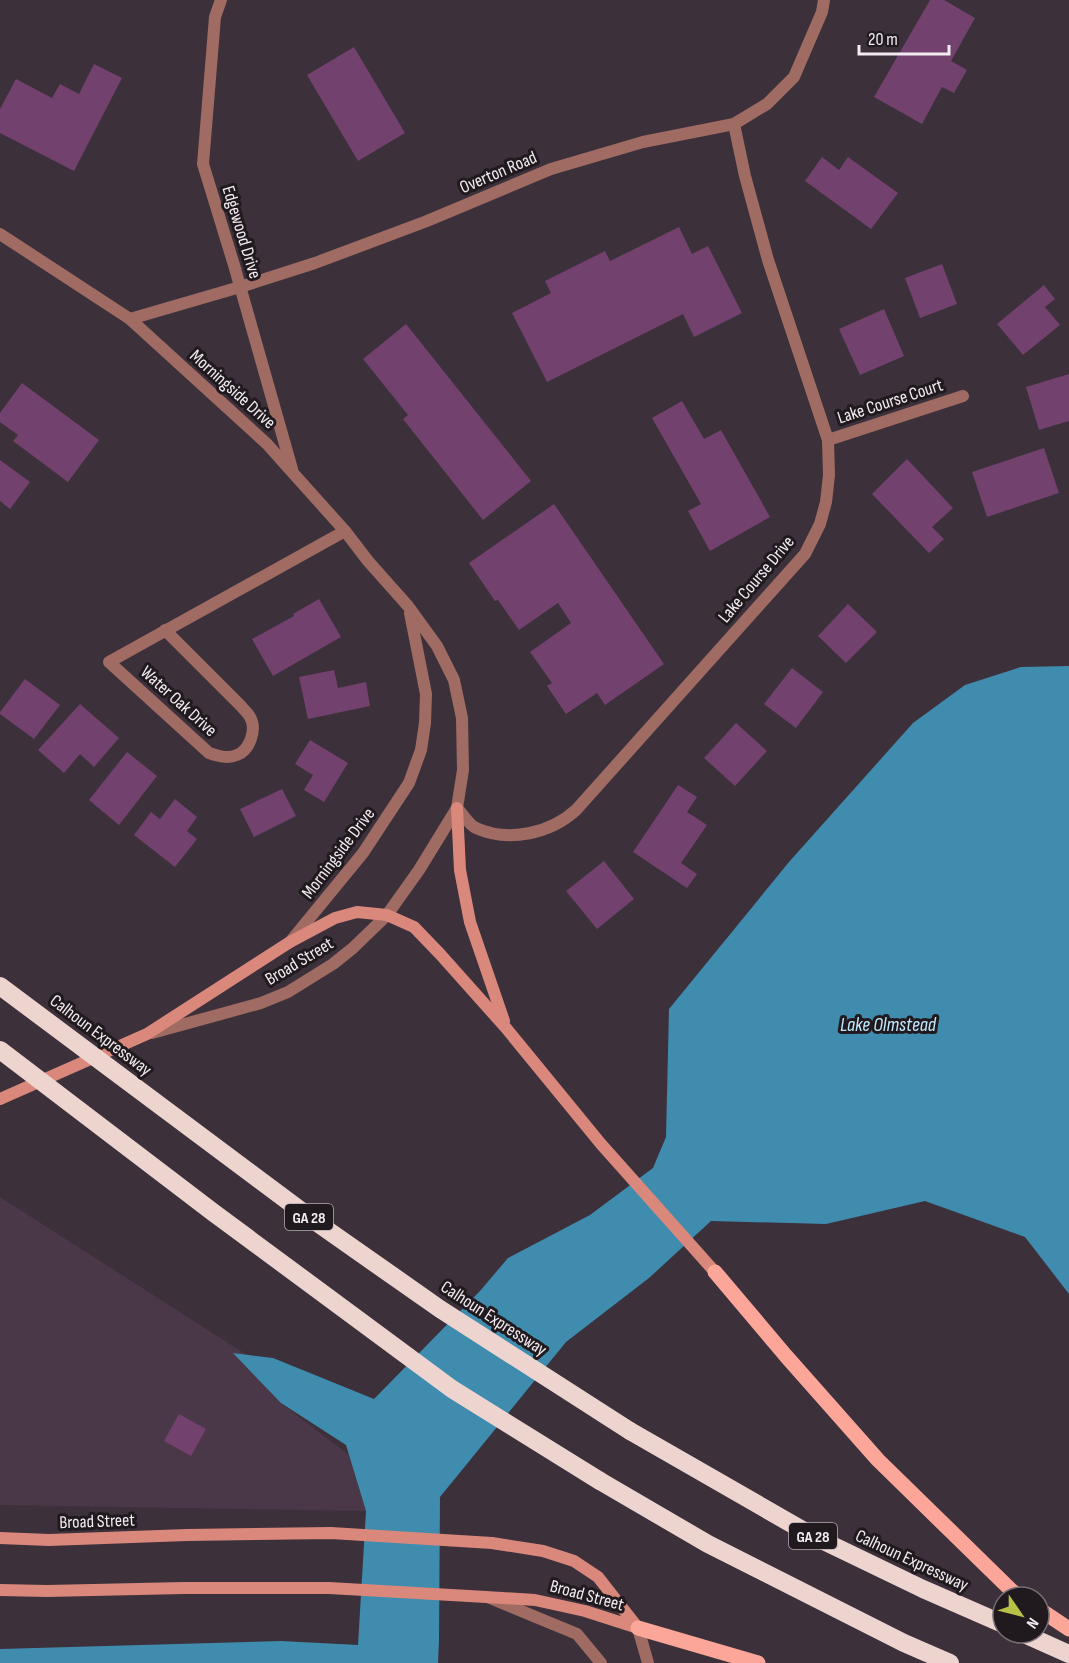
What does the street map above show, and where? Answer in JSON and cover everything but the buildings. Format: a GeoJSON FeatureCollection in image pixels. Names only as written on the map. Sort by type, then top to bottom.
{"type":"FeatureCollection","features":[{"type":"Feature","properties":{"kind":"highway","name":"Calhoun Expressway"},"geometry":{"type":"LineString","coordinates":[[0,986],[316,1222],[440,1309],[630,1431],[811,1535],[991,1619]]}},
{"type":"Feature","properties":{"kind":"highway"},"geometry":{"type":"LineString","coordinates":[[0,1050],[214,1213],[452,1389],[600,1481],[708,1544],[904,1643],[950,1663]]}},
{"type":"Feature","properties":{"kind":"highway"},"geometry":{"type":"LineString","coordinates":[[1049,1645],[1069,1654]]}},
{"type":"Feature","properties":{"kind":"main road"},"geometry":{"type":"LineString","coordinates":[[458,808],[460,870],[470,922],[506,1028]]}},
{"type":"Feature","properties":{"kind":"main road","name":"Broad Street"},"geometry":{"type":"LineString","coordinates":[[0,1099],[147,1034],[290,942],[335,918],[357,912],[387,915],[414,927],[506,1028],[601,1144],[715,1272]]}},
{"type":"Feature","properties":{"kind":"main road"},"geometry":{"type":"LineString","coordinates":[[715,1272],[878,1460],[1006,1585]]}},
{"type":"Feature","properties":{"kind":"main road","name":"Broad Street"},"geometry":{"type":"LineString","coordinates":[[0,1538],[49,1540],[331,1533],[492,1542],[543,1551],[574,1561],[598,1577],[638,1628]]}},
{"type":"Feature","properties":{"kind":"main road","name":"Broad Street"},"geometry":{"type":"LineString","coordinates":[[0,1590],[329,1588],[486,1597],[535,1600],[585,1611],[638,1628]]}},
{"type":"Feature","properties":{"kind":"main road"},"geometry":{"type":"LineString","coordinates":[[1051,1617],[1069,1629]]}},
{"type":"Feature","properties":{"kind":"main road"},"geometry":{"type":"LineString","coordinates":[[638,1628],[746,1662]]}},
{"type":"Feature","properties":{"kind":"street","name":"Edgewood Drive"},"geometry":{"type":"LineString","coordinates":[[221,0],[216,17],[203,165],[292,470]]}},
{"type":"Feature","properties":{"kind":"street","name":"Overton Road"},"geometry":{"type":"LineString","coordinates":[[130,319],[315,263],[428,221],[551,169],[643,142],[734,124],[766,104],[794,77],[822,12],[824,0]]}},
{"type":"Feature","properties":{"kind":"street","name":"Lake Course Drive"},"geometry":{"type":"LineString","coordinates":[[458,808],[475,828],[497,834],[526,835],[566,820],[805,554],[820,524],[826,502],[829,475],[828,440],[768,260],[745,176],[734,124]]}},
{"type":"Feature","properties":{"kind":"street","name":"Morningside Drive"},"geometry":{"type":"LineString","coordinates":[[0,234],[130,319],[267,444],[345,531],[408,606],[437,646],[454,680],[462,718],[463,770],[458,808],[387,915]]}},
{"type":"Feature","properties":{"kind":"street","name":"Lake Course Court"},"geometry":{"type":"LineString","coordinates":[[828,440],[963,396]]}},
{"type":"Feature","properties":{"kind":"street","name":"Water Oak Drive"},"geometry":{"type":"LineString","coordinates":[[165,630],[252,719],[252,735],[248,745],[238,755],[224,757],[208,753],[109,662],[165,630],[345,531]]}},
{"type":"Feature","properties":{"kind":"street","name":"Morningside Drive"},"geometry":{"type":"LineString","coordinates":[[290,942],[363,853],[409,783],[421,750],[426,694],[408,606]]}},
{"type":"Feature","properties":{"kind":"street","name":"Broad Street"},"geometry":{"type":"LineString","coordinates":[[147,1034],[261,1004],[288,992],[333,964],[387,915]]}},
{"type":"Feature","properties":{"kind":"street"},"geometry":{"type":"LineString","coordinates":[[486,1597],[577,1634],[601,1663]]}},
{"type":"Feature","properties":{"kind":"street"},"geometry":{"type":"LineString","coordinates":[[638,1628],[648,1663]]}},
{"type":"Feature","properties":{"kind":"shaded area"},"geometry":{"type":"Polygon","coordinates":[[[0,1197],[247,1355],[281,1403],[349,1455],[366,1511],[0,1505],[0,1197]]]}},
{"type":"Feature","properties":{"kind":"water","name":"Lake Olmstead"},"geometry":{"type":"Polygon","coordinates":[[[1069,666],[1069,1294],[1025,1237],[925,1201],[826,1224],[711,1221],[649,1278],[566,1342],[440,1497],[438,1663],[0,1663],[0,1649],[281,1641],[358,1645],[366,1511],[346,1445],[281,1403],[233,1353],[273,1358],[374,1399],[480,1291],[508,1258],[590,1215],[653,1168],[666,1137],[669,1009],[789,862],[913,723],[965,685],[1021,667],[1069,666]]]}}]}
